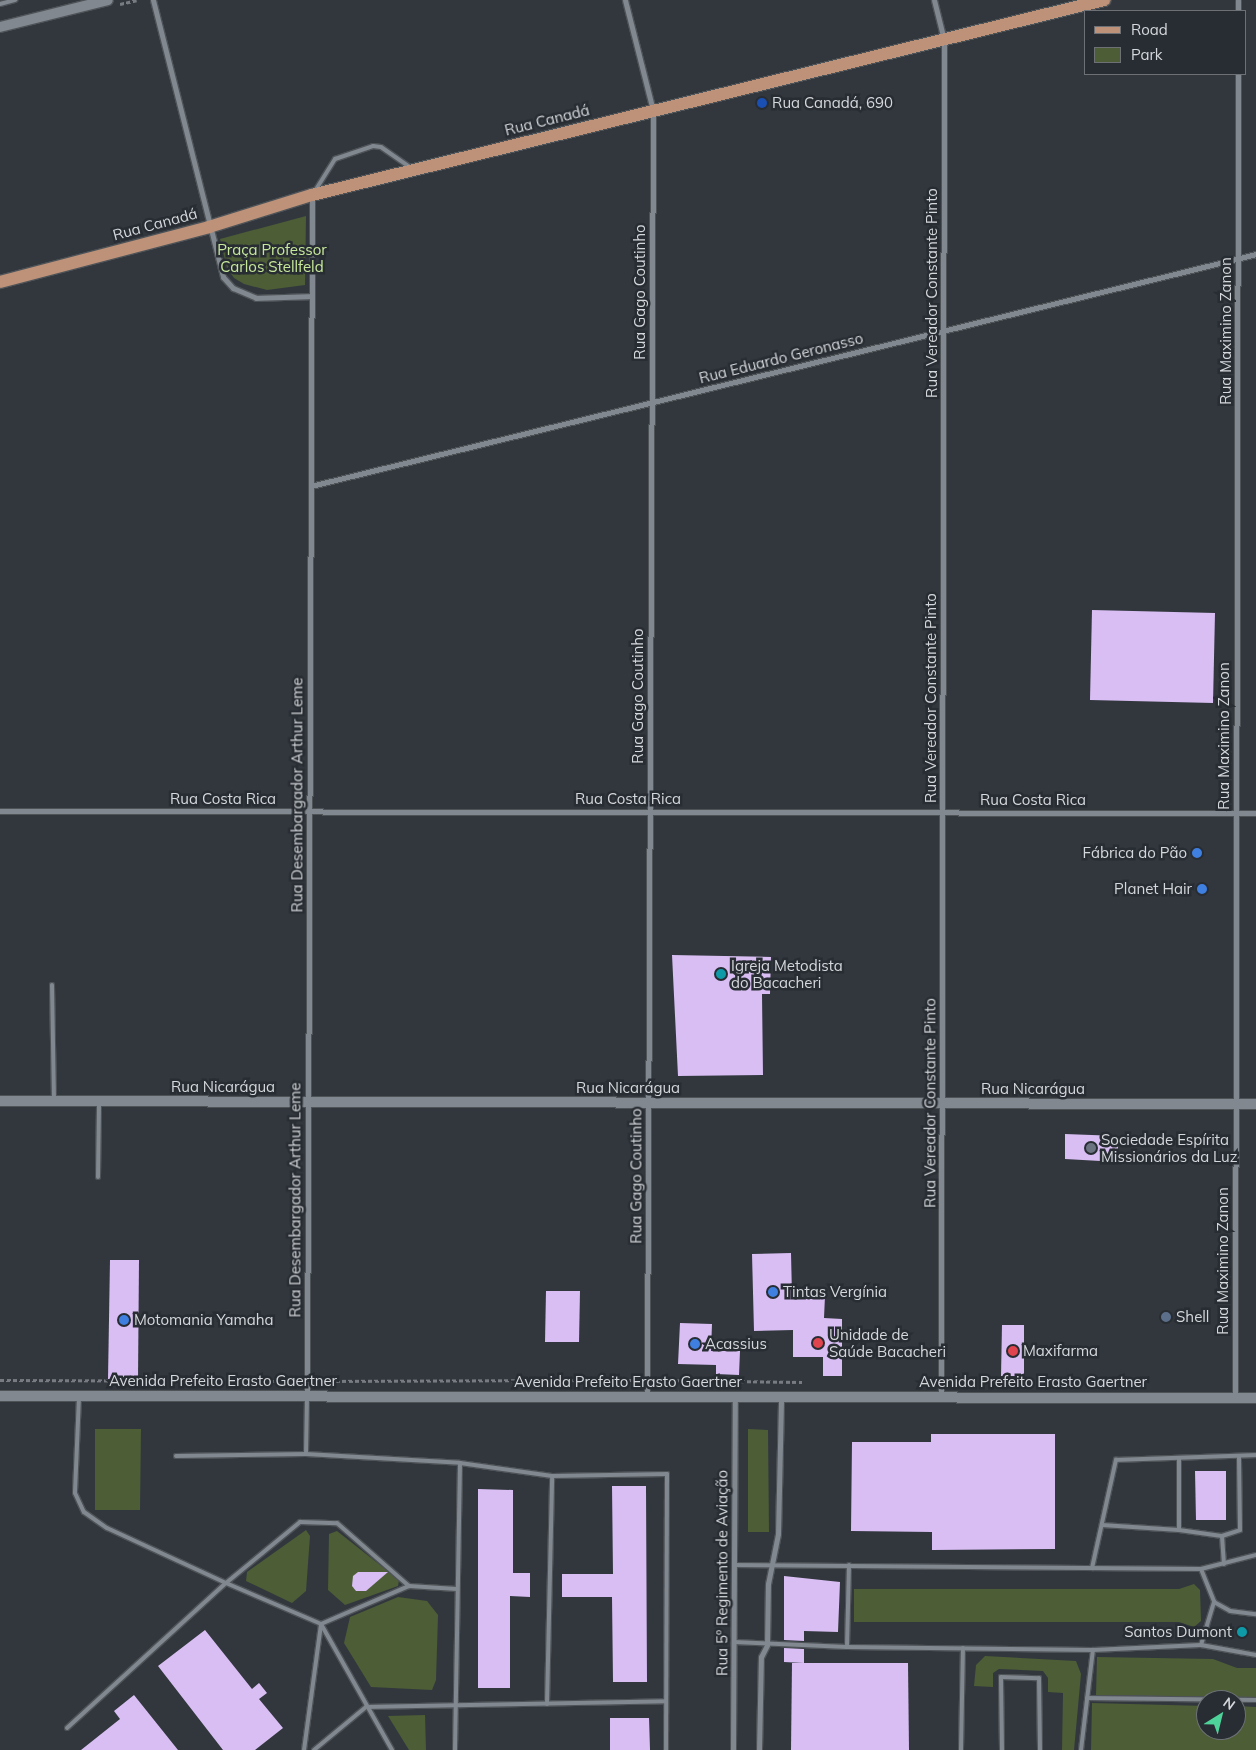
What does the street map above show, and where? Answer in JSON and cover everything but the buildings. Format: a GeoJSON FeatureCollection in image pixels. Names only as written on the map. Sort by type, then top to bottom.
{"type":"FeatureCollection","features":[{"type":"Feature","properties":{"kind":"main road"},"geometry":{"type":"LineString","coordinates":[[0,27],[108,0]]}},
{"type":"Feature","properties":{"kind":"main road","name":"Rua Canadá"},"geometry":{"type":"LineString","coordinates":[[0,282],[209,227],[312,195],[1104,0]]}},
{"type":"Feature","properties":{"kind":"main road","name":"Rua Nicarágua"},"geometry":{"type":"LineString","coordinates":[[0,1101],[1256,1104]]}},
{"type":"Feature","properties":{"kind":"main road","name":"Avenida Prefeito Erasto Gaertner"},"geometry":{"type":"LineString","coordinates":[[0,1396],[1256,1398]]}},
{"type":"Feature","properties":{"kind":"street"},"geometry":{"type":"LineString","coordinates":[[153,0],[218,265],[233,288],[256,298],[312,296]]}},
{"type":"Feature","properties":{"kind":"street","name":"Rua Gago Coutinho"},"geometry":{"type":"LineString","coordinates":[[624,0],[653,111],[647,1397]]}},
{"type":"Feature","properties":{"kind":"street","name":"Rua Vereador Constante Pinto"},"geometry":{"type":"LineString","coordinates":[[934,0],[944,40],[941,1397]]}},
{"type":"Feature","properties":{"kind":"street","name":"Rua Maximino Zanon"},"geometry":{"type":"LineString","coordinates":[[1236,1398],[1238,75]]}},
{"type":"Feature","properties":{"kind":"street","name":"Rua Desembargador Arthur Leme"},"geometry":{"type":"LineString","coordinates":[[307,1396],[312,195]]}},
{"type":"Feature","properties":{"kind":"street","name":"Rua Eduardo Geronasso"},"geometry":{"type":"LineString","coordinates":[[311,486],[1256,254]]}},
{"type":"Feature","properties":{"kind":"street","name":"Rua Costa Rica"},"geometry":{"type":"LineString","coordinates":[[0,811],[1256,813]]}},
{"type":"Feature","properties":{"kind":"street","name":"Rua 5º Regimento de Aviação"},"geometry":{"type":"LineString","coordinates":[[733,1750],[735,1397]]}},
{"type":"Feature","properties":{"kind":"street"},"geometry":{"type":"LineString","coordinates":[[759,1750],[760,1657],[767,1645],[768,1584],[778,1534],[782,1397]]}},
{"type":"Feature","properties":{"kind":"lane"},"geometry":{"type":"LineString","coordinates":[[0,4],[15,0]]}},
{"type":"Feature","properties":{"kind":"lane"},"geometry":{"type":"LineString","coordinates":[[312,195],[335,159],[373,146],[381,147],[414,170]]}},
{"type":"Feature","properties":{"kind":"lane"},"geometry":{"type":"LineString","coordinates":[[52,985],[54,1101]]}},
{"type":"Feature","properties":{"kind":"lane"},"geometry":{"type":"LineString","coordinates":[[98,1177],[99,1101]]}},
{"type":"Feature","properties":{"kind":"lane"},"geometry":{"type":"LineString","coordinates":[[79,1396],[75,1494],[84,1512],[107,1528],[321,1624],[366,1707],[392,1750]]}},
{"type":"Feature","properties":{"kind":"lane"},"geometry":{"type":"LineString","coordinates":[[306,1454],[307,1396]]}},
{"type":"Feature","properties":{"kind":"lane"},"geometry":{"type":"LineString","coordinates":[[176,1456],[306,1454],[460,1463],[552,1476],[667,1474],[666,1750]]}},
{"type":"Feature","properties":{"kind":"lane"},"geometry":{"type":"LineString","coordinates":[[1092,1568],[1116,1460],[1256,1455]]}},
{"type":"Feature","properties":{"kind":"lane"},"geometry":{"type":"LineString","coordinates":[[1102,1526],[1179,1530],[1222,1536],[1240,1530],[1239,1456]]}},
{"type":"Feature","properties":{"kind":"lane"},"geometry":{"type":"LineString","coordinates":[[1179,1458],[1179,1530]]}},
{"type":"Feature","properties":{"kind":"lane"},"geometry":{"type":"LineString","coordinates":[[455,1750],[454,1706],[460,1463]]}},
{"type":"Feature","properties":{"kind":"lane"},"geometry":{"type":"LineString","coordinates":[[547,1704],[552,1476]]}},
{"type":"Feature","properties":{"kind":"lane"},"geometry":{"type":"LineString","coordinates":[[67,1728],[226,1583],[300,1522],[337,1523],[409,1586]]}},
{"type":"Feature","properties":{"kind":"lane"},"geometry":{"type":"LineString","coordinates":[[1222,1536],[1224,1564]]}},
{"type":"Feature","properties":{"kind":"lane"},"geometry":{"type":"LineString","coordinates":[[734,1565],[1201,1569],[1256,1555]]}},
{"type":"Feature","properties":{"kind":"lane"},"geometry":{"type":"LineString","coordinates":[[847,1647],[849,1565]]}},
{"type":"Feature","properties":{"kind":"lane"},"geometry":{"type":"LineString","coordinates":[[1201,1569],[1214,1602],[1201,1645]]}},
{"type":"Feature","properties":{"kind":"lane"},"geometry":{"type":"LineString","coordinates":[[321,1624],[409,1586],[457,1588]]}},
{"type":"Feature","properties":{"kind":"lane"},"geometry":{"type":"LineString","coordinates":[[1214,1602],[1230,1611],[1256,1614]]}},
{"type":"Feature","properties":{"kind":"lane"},"geometry":{"type":"LineString","coordinates":[[304,1750],[321,1624]]}},
{"type":"Feature","properties":{"kind":"lane"},"geometry":{"type":"LineString","coordinates":[[734,1642],[767,1645],[847,1647],[1093,1650],[1201,1645],[1256,1655]]}},
{"type":"Feature","properties":{"kind":"lane"},"geometry":{"type":"LineString","coordinates":[[961,1750],[963,1648]]}},
{"type":"Feature","properties":{"kind":"lane"},"geometry":{"type":"LineString","coordinates":[[1081,1750],[1093,1650]]}},
{"type":"Feature","properties":{"kind":"lane"},"geometry":{"type":"LineString","coordinates":[[1002,1750],[1002,1677],[1039,1678],[1040,1750]]}},
{"type":"Feature","properties":{"kind":"lane"},"geometry":{"type":"LineString","coordinates":[[1087,1698],[1256,1700]]}},
{"type":"Feature","properties":{"kind":"lane"},"geometry":{"type":"LineString","coordinates":[[314,1750],[366,1707],[666,1702]]}},
{"type":"Feature","properties":{"kind":"path"},"geometry":{"type":"LineString","coordinates":[[0,1380],[267,1380]]}},
{"type":"Feature","properties":{"kind":"path"},"geometry":{"type":"LineString","coordinates":[[346,1381],[615,1380]]}},
{"type":"Feature","properties":{"kind":"path"},"geometry":{"type":"LineString","coordinates":[[680,1380],[809,1382]]}},
{"type":"Feature","properties":{"kind":"green space","name":"Praça Professor Carlos Stellfeld"},"geometry":{"type":"Polygon","coordinates":[[[306,216],[305,285],[267,290],[244,284],[234,278],[227,268],[220,239],[306,216]]]}},
{"type":"Feature","properties":{"kind":"green space"},"geometry":{"type":"Polygon","coordinates":[[[95,1429],[141,1429],[140,1510],[95,1510],[95,1429]]]}},
{"type":"Feature","properties":{"kind":"green space"},"geometry":{"type":"Polygon","coordinates":[[[748,1429],[768,1430],[769,1532],[748,1532],[748,1429]]]}},
{"type":"Feature","properties":{"kind":"green space"},"geometry":{"type":"Polygon","coordinates":[[[306,1530],[310,1536],[306,1591],[292,1603],[246,1581],[247,1572],[306,1530]]]}},
{"type":"Feature","properties":{"kind":"green space"},"geometry":{"type":"Polygon","coordinates":[[[337,1531],[399,1580],[398,1586],[345,1605],[328,1590],[329,1534],[337,1531]]]}},
{"type":"Feature","properties":{"kind":"green space"},"geometry":{"type":"Polygon","coordinates":[[[1194,1584],[1200,1590],[1201,1621],[1194,1627],[1179,1622],[854,1622],[854,1589],[1179,1589],[1194,1584]]]}},
{"type":"Feature","properties":{"kind":"green space"},"geometry":{"type":"Polygon","coordinates":[[[398,1597],[427,1601],[438,1615],[436,1680],[432,1690],[371,1687],[344,1643],[350,1617],[398,1597]]]}},
{"type":"Feature","properties":{"kind":"green space"},"geometry":{"type":"Polygon","coordinates":[[[985,1656],[1076,1661],[1081,1674],[1074,1750],[1062,1750],[1063,1693],[1048,1692],[1048,1678],[1043,1671],[999,1669],[993,1673],[993,1687],[974,1686],[976,1665],[985,1656]]]}},
{"type":"Feature","properties":{"kind":"green space"},"geometry":{"type":"Polygon","coordinates":[[[1097,1657],[1213,1659],[1237,1668],[1256,1668],[1256,1698],[1246,1698],[1246,1690],[1196,1690],[1196,1697],[1096,1695],[1097,1657]]]}},
{"type":"Feature","properties":{"kind":"green space"},"geometry":{"type":"Polygon","coordinates":[[[1092,1703],[1196,1706],[1196,1740],[1246,1740],[1246,1706],[1256,1707],[1256,1750],[1091,1750],[1092,1703]]]}},
{"type":"Feature","properties":{"kind":"green space"},"geometry":{"type":"Polygon","coordinates":[[[425,1715],[426,1750],[409,1750],[388,1716],[425,1715]]]}},
{"type":"Feature","properties":{"kind":"place","name":"Rua Canadá, 690"},"geometry":{"type":"Point","coordinates":[762,103]}},
{"type":"Feature","properties":{"kind":"place","name":"Fábrica do Pão"},"geometry":{"type":"Point","coordinates":[1197,853]}},
{"type":"Feature","properties":{"kind":"place","name":"Planet Hair"},"geometry":{"type":"Point","coordinates":[1202,889]}},
{"type":"Feature","properties":{"kind":"place","name":"Igreja Metodista do Bacacheri"},"geometry":{"type":"Point","coordinates":[721,974]}},
{"type":"Feature","properties":{"kind":"place","name":"Sociedade Espírita Missionários da Luz"},"geometry":{"type":"Point","coordinates":[1091,1148]}},
{"type":"Feature","properties":{"kind":"place","name":"Tintas Vergínia"},"geometry":{"type":"Point","coordinates":[773,1292]}},
{"type":"Feature","properties":{"kind":"place","name":"Shell"},"geometry":{"type":"Point","coordinates":[1166,1317]}},
{"type":"Feature","properties":{"kind":"place","name":"Motomania Yamaha"},"geometry":{"type":"Point","coordinates":[124,1320]}},
{"type":"Feature","properties":{"kind":"place","name":"Unidade de Saúde Bacacheri"},"geometry":{"type":"Point","coordinates":[818,1343]}},
{"type":"Feature","properties":{"kind":"place","name":"Acassius"},"geometry":{"type":"Point","coordinates":[695,1344]}},
{"type":"Feature","properties":{"kind":"place","name":"Maxifarma"},"geometry":{"type":"Point","coordinates":[1013,1351]}},
{"type":"Feature","properties":{"kind":"place","name":"Santos Dumont"},"geometry":{"type":"Point","coordinates":[1242,1632]}}]}
